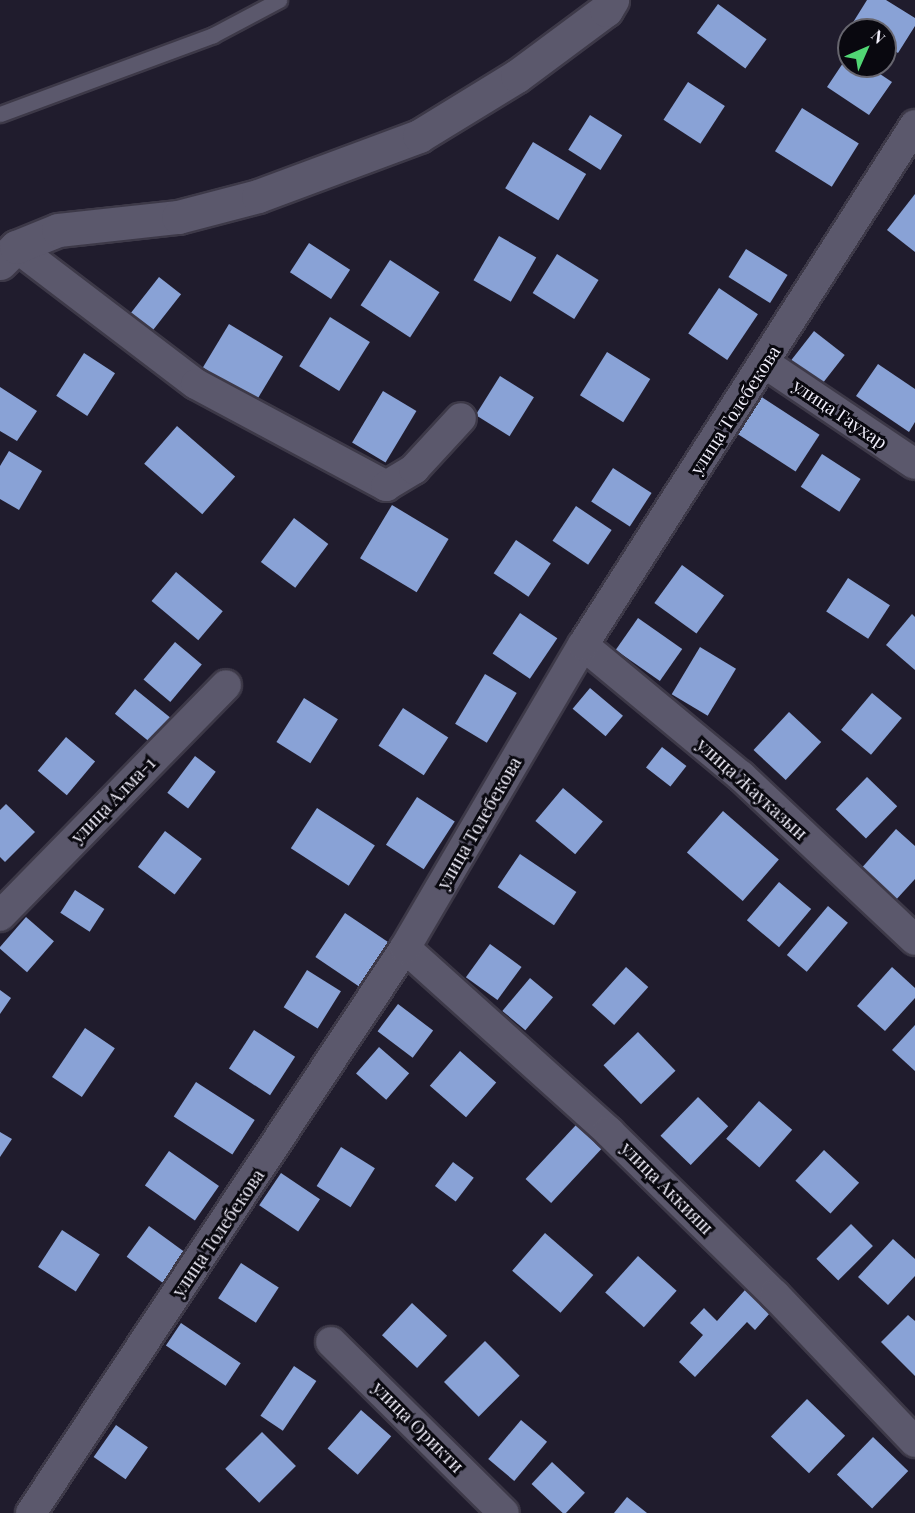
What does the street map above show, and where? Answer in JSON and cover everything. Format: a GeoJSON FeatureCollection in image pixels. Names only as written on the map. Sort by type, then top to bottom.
{"type":"FeatureCollection","features":[{"type":"Feature","properties":{"kind":"main road"},"geometry":{"type":"LineString","coordinates":[[8,255],[58,230],[178,217],[258,196],[419,136],[517,76],[612,3]]}},
{"type":"Feature","properties":{"kind":"street","name":"улица Толебекова"},"geometry":{"type":"LineString","coordinates":[[31,1513],[405,948],[583,645],[766,364],[915,125]]}},
{"type":"Feature","properties":{"kind":"street"},"geometry":{"type":"LineString","coordinates":[[8,255],[196,384],[386,486],[414,469],[461,418]]}},
{"type":"Feature","properties":{"kind":"street","name":"улица Гаухар"},"geometry":{"type":"LineString","coordinates":[[766,364],[915,464]]}},
{"type":"Feature","properties":{"kind":"street","name":"улица Жауказын"},"geometry":{"type":"LineString","coordinates":[[583,645],[741,776],[915,940]]}},
{"type":"Feature","properties":{"kind":"street","name":"улица Алма-1"},"geometry":{"type":"LineString","coordinates":[[0,916],[226,684]]}},
{"type":"Feature","properties":{"kind":"street","name":"улица Аккияш"},"geometry":{"type":"LineString","coordinates":[[405,948],[609,1132],[775,1295],[915,1442]]}},
{"type":"Feature","properties":{"kind":"street","name":"улица Орикти"},"geometry":{"type":"LineString","coordinates":[[331,1342],[504,1513]]}},
{"type":"Feature","properties":{"kind":"lane"},"geometry":{"type":"LineString","coordinates":[[0,114],[213,35],[279,0]]}},
{"type":"Feature","properties":{"kind":"building"},"geometry":{"type":"Polygon","coordinates":[[[867,0],[886,0],[915,18],[915,26],[898,53],[897,18],[856,18],[867,0]]]}},
{"type":"Feature","properties":{"kind":"building"},"geometry":{"type":"Polygon","coordinates":[[[718,4],[767,39],[745,68],[697,33],[718,4]]]}},
{"type":"Feature","properties":{"kind":"building"},"geometry":{"type":"Polygon","coordinates":[[[837,72],[837,78],[886,78],[892,82],[869,115],[827,87],[837,72]]]}},
{"type":"Feature","properties":{"kind":"building"},"geometry":{"type":"Polygon","coordinates":[[[688,82],[725,106],[700,144],[663,120],[688,82]]]}},
{"type":"Feature","properties":{"kind":"building"},"geometry":{"type":"Polygon","coordinates":[[[802,108],[859,144],[832,187],[775,151],[802,108]]]}},
{"type":"Feature","properties":{"kind":"building"},"geometry":{"type":"Polygon","coordinates":[[[590,115],[622,135],[600,170],[568,150],[590,115]]]}},
{"type":"Feature","properties":{"kind":"building"},"geometry":{"type":"Polygon","coordinates":[[[533,142],[586,174],[558,220],[505,188],[533,142]]]}},
{"type":"Feature","properties":{"kind":"building"},"geometry":{"type":"Polygon","coordinates":[[[915,194],[915,252],[887,230],[915,194]]]}},
{"type":"Feature","properties":{"kind":"building"},"geometry":{"type":"Polygon","coordinates":[[[499,236],[536,258],[511,302],[474,280],[499,236]]]}},
{"type":"Feature","properties":{"kind":"building"},"geometry":{"type":"Polygon","coordinates":[[[309,243],[350,270],[331,299],[290,272],[309,243]]]}},
{"type":"Feature","properties":{"kind":"building"},"geometry":{"type":"Polygon","coordinates":[[[746,249],[788,275],[770,303],[729,277],[746,249]]]}},
{"type":"Feature","properties":{"kind":"building"},"geometry":{"type":"Polygon","coordinates":[[[557,254],[599,280],[574,319],[533,293],[557,254]]]}},
{"type":"Feature","properties":{"kind":"building"},"geometry":{"type":"Polygon","coordinates":[[[390,260],[439,292],[410,337],[361,305],[390,260]]]}},
{"type":"Feature","properties":{"kind":"building"},"geometry":{"type":"Polygon","coordinates":[[[159,277],[181,294],[152,332],[129,315],[159,277]]]}},
{"type":"Feature","properties":{"kind":"building"},"geometry":{"type":"Polygon","coordinates":[[[719,288],[758,314],[727,360],[688,334],[719,288]]]}},
{"type":"Feature","properties":{"kind":"building"},"geometry":{"type":"Polygon","coordinates":[[[330,317],[370,342],[339,391],[299,366],[330,317]]]}},
{"type":"Feature","properties":{"kind":"building"},"geometry":{"type":"Polygon","coordinates":[[[229,324],[283,356],[254,404],[200,372],[229,324]]]}},
{"type":"Feature","properties":{"kind":"building"},"geometry":{"type":"Polygon","coordinates":[[[814,331],[845,355],[821,386],[790,362],[814,331]]]}},
{"type":"Feature","properties":{"kind":"building"},"geometry":{"type":"Polygon","coordinates":[[[607,352],[650,379],[623,422],[580,395],[607,352]]]}},
{"type":"Feature","properties":{"kind":"building"},"geometry":{"type":"Polygon","coordinates":[[[84,353],[115,373],[87,416],[56,396],[84,353]]]}},
{"type":"Feature","properties":{"kind":"building"},"geometry":{"type":"Polygon","coordinates":[[[878,364],[915,389],[915,422],[909,432],[856,396],[878,364]]]}},
{"type":"Feature","properties":{"kind":"building"},"geometry":{"type":"Polygon","coordinates":[[[500,376],[534,397],[510,436],[476,415],[500,376]]]}},
{"type":"Feature","properties":{"kind":"building"},"geometry":{"type":"Polygon","coordinates":[[[0,387],[37,411],[17,441],[0,431],[0,387]]]}},
{"type":"Feature","properties":{"kind":"building"},"geometry":{"type":"Polygon","coordinates":[[[383,391],[416,411],[386,463],[352,442],[383,391]]]}},
{"type":"Feature","properties":{"kind":"building"},"geometry":{"type":"Polygon","coordinates":[[[760,396],[820,435],[796,472],[736,433],[760,396]]]}},
{"type":"Feature","properties":{"kind":"building"},"geometry":{"type":"Polygon","coordinates":[[[177,426],[235,477],[202,514],[144,464],[177,426]]]}},
{"type":"Feature","properties":{"kind":"building"},"geometry":{"type":"Polygon","coordinates":[[[9,451],[42,471],[19,510],[0,499],[0,466],[9,451]]]}},
{"type":"Feature","properties":{"kind":"building"},"geometry":{"type":"Polygon","coordinates":[[[822,454],[861,479],[839,512],[801,487],[822,454]]]}},
{"type":"Feature","properties":{"kind":"building"},"geometry":{"type":"Polygon","coordinates":[[[613,468],[652,493],[630,527],[591,502],[613,468]]]}},
{"type":"Feature","properties":{"kind":"building"},"geometry":{"type":"Polygon","coordinates":[[[392,505],[449,539],[417,592],[360,558],[392,505]]]}},
{"type":"Feature","properties":{"kind":"building"},"geometry":{"type":"Polygon","coordinates":[[[576,506],[612,530],[588,565],[553,541],[576,506]]]}},
{"type":"Feature","properties":{"kind":"building"},"geometry":{"type":"Polygon","coordinates":[[[294,518],[328,544],[295,588],[261,562],[294,518]]]}},
{"type":"Feature","properties":{"kind":"building"},"geometry":{"type":"Polygon","coordinates":[[[516,540],[551,563],[528,597],[494,573],[516,540]]]}},
{"type":"Feature","properties":{"kind":"building"},"geometry":{"type":"Polygon","coordinates":[[[682,565],[724,596],[696,634],[654,603],[682,565]]]}},
{"type":"Feature","properties":{"kind":"building"},"geometry":{"type":"Polygon","coordinates":[[[176,572],[223,611],[198,640],[152,601],[176,572]]]}},
{"type":"Feature","properties":{"kind":"building"},"geometry":{"type":"Polygon","coordinates":[[[848,578],[890,605],[868,639],[826,612],[848,578]]]}},
{"type":"Feature","properties":{"kind":"building"},"geometry":{"type":"Polygon","coordinates":[[[520,613],[557,638],[530,679],[493,654],[520,613]]]}},
{"type":"Feature","properties":{"kind":"building"},"geometry":{"type":"Polygon","coordinates":[[[912,614],[915,617],[915,670],[886,645],[912,614]]]}},
{"type":"Feature","properties":{"kind":"building"},"geometry":{"type":"Polygon","coordinates":[[[638,618],[682,649],[660,681],[616,650],[638,618]]]}},
{"type":"Feature","properties":{"kind":"building"},"geometry":{"type":"Polygon","coordinates":[[[175,642],[202,664],[170,702],[144,680],[175,642]]]}},
{"type":"Feature","properties":{"kind":"building"},"geometry":{"type":"Polygon","coordinates":[[[700,647],[736,669],[708,716],[672,694],[700,647]]]}},
{"type":"Feature","properties":{"kind":"building"},"geometry":{"type":"Polygon","coordinates":[[[485,674],[517,693],[487,743],[455,724],[485,674]]]}},
{"type":"Feature","properties":{"kind":"building"},"geometry":{"type":"Polygon","coordinates":[[[590,688],[623,716],[606,736],[573,709],[590,688]]]}},
{"type":"Feature","properties":{"kind":"building"},"geometry":{"type":"Polygon","coordinates":[[[135,689],[172,719],[152,744],[115,714],[135,689]]]}},
{"type":"Feature","properties":{"kind":"building"},"geometry":{"type":"Polygon","coordinates":[[[872,693],[902,718],[871,755],[841,730],[872,693]]]}},
{"type":"Feature","properties":{"kind":"building"},"geometry":{"type":"Polygon","coordinates":[[[304,698],[338,719],[310,763],[276,742],[304,698]]]}},
{"type":"Feature","properties":{"kind":"building"},"geometry":{"type":"Polygon","coordinates":[[[403,708],[448,737],[424,775],[378,746],[403,708]]]}},
{"type":"Feature","properties":{"kind":"building"},"geometry":{"type":"Polygon","coordinates":[[[789,712],[821,742],[786,780],[754,750],[789,712]]]}},
{"type":"Feature","properties":{"kind":"building"},"geometry":{"type":"Polygon","coordinates":[[[66,737],[95,761],[67,795],[38,771],[66,737]]]}},
{"type":"Feature","properties":{"kind":"building"},"geometry":{"type":"Polygon","coordinates":[[[662,747],[686,766],[670,787],[646,767],[662,747]]]}},
{"type":"Feature","properties":{"kind":"building"},"geometry":{"type":"Polygon","coordinates":[[[195,756],[216,772],[188,808],[167,793],[195,756]]]}},
{"type":"Feature","properties":{"kind":"building"},"geometry":{"type":"Polygon","coordinates":[[[867,777],[897,806],[866,839],[836,809],[867,777]]]}},
{"type":"Feature","properties":{"kind":"building"},"geometry":{"type":"Polygon","coordinates":[[[563,788],[603,821],[575,854],[535,821],[563,788]]]}},
{"type":"Feature","properties":{"kind":"building"},"geometry":{"type":"Polygon","coordinates":[[[417,797],[455,822],[424,869],[386,845],[417,797]]]}},
{"type":"Feature","properties":{"kind":"building"},"geometry":{"type":"Polygon","coordinates":[[[6,804],[35,832],[5,862],[0,857],[0,810],[6,804]]]}},
{"type":"Feature","properties":{"kind":"building"},"geometry":{"type":"Polygon","coordinates":[[[317,808],[375,846],[349,886],[291,848],[317,808]]]}},
{"type":"Feature","properties":{"kind":"building"},"geometry":{"type":"Polygon","coordinates":[[[723,811],[779,860],[743,901],[687,853],[723,811]]]}},
{"type":"Feature","properties":{"kind":"building"},"geometry":{"type":"Polygon","coordinates":[[[896,829],[915,846],[915,879],[894,902],[859,871],[896,829]]]}},
{"type":"Feature","properties":{"kind":"building"},"geometry":{"type":"Polygon","coordinates":[[[165,831],[202,859],[175,895],[138,867],[165,831]]]}},
{"type":"Feature","properties":{"kind":"building"},"geometry":{"type":"Polygon","coordinates":[[[520,854],[576,892],[554,925],[498,887],[520,854]]]}},
{"type":"Feature","properties":{"kind":"building"},"geometry":{"type":"Polygon","coordinates":[[[779,882],[811,909],[779,947],[747,920],[779,882]]]}},
{"type":"Feature","properties":{"kind":"building"},"geometry":{"type":"Polygon","coordinates":[[[75,890],[104,909],[90,932],[60,913],[75,890]]]}},
{"type":"Feature","properties":{"kind":"building"},"geometry":{"type":"Polygon","coordinates":[[[828,906],[848,923],[807,972],[787,955],[828,906]]]}},
{"type":"Feature","properties":{"kind":"building"},"geometry":{"type":"Polygon","coordinates":[[[345,913],[397,948],[368,992],[315,957],[345,913]]]}},
{"type":"Feature","properties":{"kind":"building"},"geometry":{"type":"Polygon","coordinates":[[[26,917],[54,941],[27,972],[0,949],[26,917]]]}},
{"type":"Feature","properties":{"kind":"building"},"geometry":{"type":"Polygon","coordinates":[[[490,944],[522,967],[497,1000],[466,977],[490,944]]]}},
{"type":"Feature","properties":{"kind":"building"},"geometry":{"type":"Polygon","coordinates":[[[626,967],[648,987],[614,1025],[592,1005],[626,967]]]}},
{"type":"Feature","properties":{"kind":"building"},"geometry":{"type":"Polygon","coordinates":[[[892,967],[915,988],[915,998],[885,1031],[857,1006],[892,967]]]}},
{"type":"Feature","properties":{"kind":"building"},"geometry":{"type":"Polygon","coordinates":[[[307,970],[341,991],[318,1029],[284,1007],[307,970]]]}},
{"type":"Feature","properties":{"kind":"building"},"geometry":{"type":"Polygon","coordinates":[[[530,978],[553,997],[525,1030],[502,1011],[530,978]]]}},
{"type":"Feature","properties":{"kind":"building"},"geometry":{"type":"Polygon","coordinates":[[[0,990],[11,998],[0,1014],[0,990]]]}},
{"type":"Feature","properties":{"kind":"building"},"geometry":{"type":"Polygon","coordinates":[[[398,1004],[433,1030],[413,1058],[378,1031],[398,1004]]]}},
{"type":"Feature","properties":{"kind":"building"},"geometry":{"type":"Polygon","coordinates":[[[915,1025],[915,1071],[892,1050],[915,1025]]]}},
{"type":"Feature","properties":{"kind":"building"},"geometry":{"type":"Polygon","coordinates":[[[85,1028],[115,1048],[82,1097],[52,1077],[85,1028]]]}},
{"type":"Feature","properties":{"kind":"building"},"geometry":{"type":"Polygon","coordinates":[[[254,1030],[295,1057],[270,1095],[229,1069],[254,1030]]]}},
{"type":"Feature","properties":{"kind":"building"},"geometry":{"type":"Polygon","coordinates":[[[638,1032],[676,1071],[641,1104],[603,1065],[638,1032]]]}},
{"type":"Feature","properties":{"kind":"building"},"geometry":{"type":"Polygon","coordinates":[[[379,1047],[409,1073],[386,1100],[356,1073],[379,1047]]]}},
{"type":"Feature","properties":{"kind":"building"},"geometry":{"type":"Polygon","coordinates":[[[460,1051],[496,1082],[466,1117],[430,1086],[460,1051]]]}},
{"type":"Feature","properties":{"kind":"building"},"geometry":{"type":"Polygon","coordinates":[[[196,1082],[255,1120],[232,1155],[174,1116],[196,1082]]]}},
{"type":"Feature","properties":{"kind":"building"},"geometry":{"type":"Polygon","coordinates":[[[698,1097],[728,1126],[691,1165],[660,1136],[698,1097]]]}},
{"type":"Feature","properties":{"kind":"building"},"geometry":{"type":"Polygon","coordinates":[[[759,1101],[792,1130],[759,1168],[726,1139],[759,1101]]]}},
{"type":"Feature","properties":{"kind":"building"},"geometry":{"type":"Polygon","coordinates":[[[576,1125],[602,1149],[551,1203],[526,1179],[576,1125]]]}},
{"type":"Feature","properties":{"kind":"building"},"geometry":{"type":"Polygon","coordinates":[[[0,1132],[12,1139],[0,1157],[0,1132]]]}},
{"type":"Feature","properties":{"kind":"building"},"geometry":{"type":"Polygon","coordinates":[[[341,1147],[375,1168],[351,1207],[317,1186],[341,1147]]]}},
{"type":"Feature","properties":{"kind":"building"},"geometry":{"type":"Polygon","coordinates":[[[824,1150],[859,1183],[830,1213],[795,1181],[824,1150]]]}},
{"type":"Feature","properties":{"kind":"building"},"geometry":{"type":"Polygon","coordinates":[[[169,1151],[219,1186],[195,1220],[145,1185],[169,1151]]]}},
{"type":"Feature","properties":{"kind":"building"},"geometry":{"type":"Polygon","coordinates":[[[453,1162],[474,1178],[456,1202],[435,1186],[453,1162]]]}},
{"type":"Feature","properties":{"kind":"building"},"geometry":{"type":"Polygon","coordinates":[[[281,1173],[320,1199],[298,1232],[259,1205],[281,1173]]]}},
{"type":"Feature","properties":{"kind":"building"},"geometry":{"type":"Polygon","coordinates":[[[851,1224],[873,1246],[838,1281],[816,1259],[851,1224]]]}},
{"type":"Feature","properties":{"kind":"building"},"geometry":{"type":"Polygon","coordinates":[[[149,1226],[187,1254],[165,1284],[127,1257],[149,1226]]]}},
{"type":"Feature","properties":{"kind":"building"},"geometry":{"type":"Polygon","coordinates":[[[62,1230],[100,1255],[76,1291],[38,1267],[62,1230]]]}},
{"type":"Feature","properties":{"kind":"building"},"geometry":{"type":"Polygon","coordinates":[[[545,1233],[593,1275],[560,1313],[512,1271],[545,1233]]]}},
{"type":"Feature","properties":{"kind":"building"},"geometry":{"type":"Polygon","coordinates":[[[893,1239],[915,1259],[915,1276],[888,1305],[858,1277],[893,1239]]]}},
{"type":"Feature","properties":{"kind":"building"},"geometry":{"type":"Polygon","coordinates":[[[638,1256],[677,1291],[644,1327],[605,1292],[638,1256]]]}},
{"type":"Feature","properties":{"kind":"building"},"geometry":{"type":"Polygon","coordinates":[[[241,1263],[279,1288],[256,1323],[218,1298],[241,1263]]]}},
{"type":"Feature","properties":{"kind":"building"},"geometry":{"type":"Polygon","coordinates":[[[745,1290],[770,1313],[755,1330],[747,1322],[695,1377],[679,1362],[703,1335],[690,1323],[704,1308],[717,1321],[745,1290]]]}},
{"type":"Feature","properties":{"kind":"building"},"geometry":{"type":"Polygon","coordinates":[[[412,1303],[447,1336],[417,1368],[382,1335],[412,1303]]]}},
{"type":"Feature","properties":{"kind":"building"},"geometry":{"type":"Polygon","coordinates":[[[908,1315],[915,1321],[915,1376],[881,1342],[908,1315]]]}},
{"type":"Feature","properties":{"kind":"building"},"geometry":{"type":"Polygon","coordinates":[[[181,1323],[241,1363],[226,1386],[166,1345],[181,1323]]]}},
{"type":"Feature","properties":{"kind":"building"},"geometry":{"type":"Polygon","coordinates":[[[485,1341],[520,1376],[479,1417],[444,1382],[485,1341]]]}},
{"type":"Feature","properties":{"kind":"building"},"geometry":{"type":"Polygon","coordinates":[[[294,1366],[316,1381],[283,1431],[260,1416],[294,1366]]]}},
{"type":"Feature","properties":{"kind":"building"},"geometry":{"type":"Polygon","coordinates":[[[807,1399],[845,1436],[809,1473],[771,1436],[807,1399]]]}},
{"type":"Feature","properties":{"kind":"building"},"geometry":{"type":"Polygon","coordinates":[[[361,1410],[391,1436],[358,1475],[328,1448],[361,1410]]]}},
{"type":"Feature","properties":{"kind":"building"},"geometry":{"type":"Polygon","coordinates":[[[521,1420],[547,1442],[514,1481],[488,1459],[521,1420]]]}},
{"type":"Feature","properties":{"kind":"building"},"geometry":{"type":"Polygon","coordinates":[[[116,1425],[148,1447],[126,1479],[94,1457],[116,1425]]]}},
{"type":"Feature","properties":{"kind":"building"},"geometry":{"type":"Polygon","coordinates":[[[262,1432],[296,1466],[259,1503],[225,1469],[262,1432]]]}},
{"type":"Feature","properties":{"kind":"building"},"geometry":{"type":"Polygon","coordinates":[[[873,1437],[908,1471],[872,1508],[837,1474],[873,1437]]]}},
{"type":"Feature","properties":{"kind":"building"},"geometry":{"type":"Polygon","coordinates":[[[552,1462],[585,1493],[566,1513],[563,1513],[532,1484],[552,1462]]]}},
{"type":"Feature","properties":{"kind":"building"},"geometry":{"type":"Polygon","coordinates":[[[627,1497],[647,1513],[614,1513],[627,1497]]]}}]}
